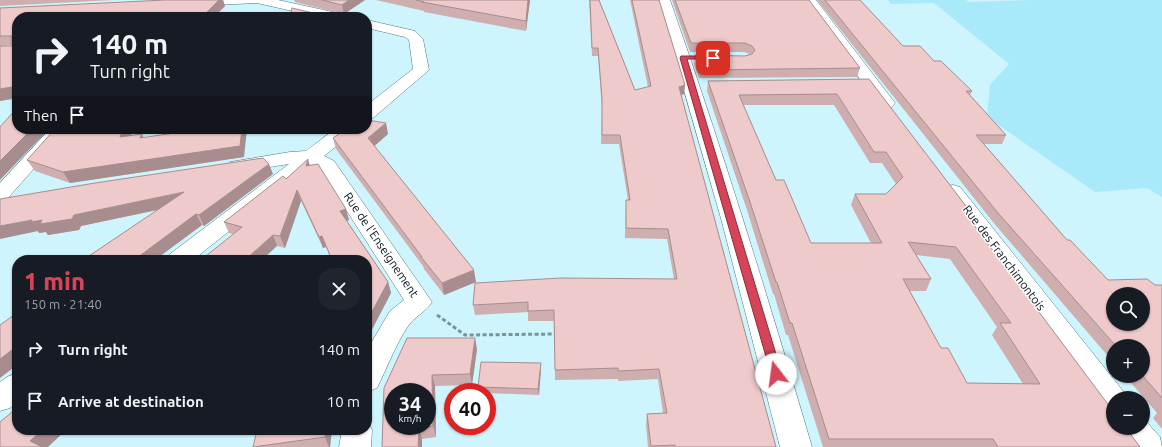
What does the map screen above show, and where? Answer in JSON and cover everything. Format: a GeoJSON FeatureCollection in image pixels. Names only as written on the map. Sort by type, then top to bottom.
{"type":"FeatureCollection","features":[{"type":"Feature","properties":{"kind":"street"},"geometry":{"type":"LineString","coordinates":[[179,2],[254,0]]}},
{"type":"Feature","properties":{"kind":"street"},"geometry":{"type":"LineString","coordinates":[[260,0],[314,12]]}},
{"type":"Feature","properties":{"kind":"street"},"geometry":{"type":"LineString","coordinates":[[664,0],[691,58],[701,85],[796,447]]}},
{"type":"Feature","properties":{"kind":"street"},"geometry":{"type":"LineString","coordinates":[[808,0],[862,83],[899,121]]}},
{"type":"Feature","properties":{"kind":"street"},"geometry":{"type":"LineString","coordinates":[[372,25],[410,34],[416,40],[420,70],[372,110]]}},
{"type":"Feature","properties":{"kind":"street"},"geometry":{"type":"LineString","coordinates":[[372,38],[410,34]]}},
{"type":"Feature","properties":{"kind":"street"},"geometry":{"type":"LineString","coordinates":[[0,195],[55,134]]}},
{"type":"Feature","properties":{"kind":"street"},"geometry":{"type":"LineString","coordinates":[[184,255],[340,134]]}},
{"type":"Feature","properties":{"kind":"street"},"geometry":{"type":"LineString","coordinates":[[219,168],[290,158],[319,150]]}},
{"type":"Feature","properties":{"kind":"street","name":"Rue de l'Enseignement"},"geometry":{"type":"LineString","coordinates":[[319,150],[327,165],[419,302],[399,318],[372,365]]}},
{"type":"Feature","properties":{"kind":"street","name":"Rue des Franchimontois"},"geometry":{"type":"LineString","coordinates":[[943,178],[1106,391]]}},
{"type":"Feature","properties":{"kind":"street"},"geometry":{"type":"LineString","coordinates":[[0,201],[24,198]]}},
{"type":"Feature","properties":{"kind":"street"},"geometry":{"type":"LineString","coordinates":[[0,399],[12,390]]}},
{"type":"Feature","properties":{"kind":"street"},"geometry":{"type":"LineString","coordinates":[[355,447],[356,435]]}},
{"type":"Feature","properties":{"kind":"street"},"geometry":{"type":"LineString","coordinates":[[1140,435],[1149,447]]}},
{"type":"Feature","properties":{"kind":"path"},"geometry":{"type":"LineString","coordinates":[[419,302],[464,335],[559,334]]}},
{"type":"Feature","properties":{"kind":"shaded area"},"geometry":{"type":"Polygon","coordinates":[[[888,0],[966,0],[969,2],[1030,0],[1162,0],[1162,197],[1147,188],[1095,192],[987,117],[990,85],[1009,64],[934,3],[891,4],[888,0]]]}},
{"type":"Feature","properties":{"kind":"building"},"geometry":{"type":"Polygon","coordinates":[[[165,0],[219,0],[207,12],[12,12],[12,36],[0,36],[0,8],[165,0]]]}},
{"type":"Feature","properties":{"kind":"building"},"geometry":{"type":"Polygon","coordinates":[[[322,0],[349,0],[342,5],[322,0]]]}},
{"type":"Feature","properties":{"kind":"building"},"geometry":{"type":"Polygon","coordinates":[[[416,0],[528,0],[526,21],[416,0]]]}},
{"type":"Feature","properties":{"kind":"building"},"geometry":{"type":"Polygon","coordinates":[[[590,0],[599,0],[635,90],[651,86],[632,0],[659,0],[685,85],[679,87],[776,447],[651,446],[647,414],[667,413],[659,369],[618,371],[618,368],[555,370],[554,310],[528,311],[528,302],[473,305],[475,283],[561,278],[677,279],[668,229],[626,228],[626,200],[630,200],[620,135],[602,135],[602,99],[598,48],[592,48],[590,0]]]}},
{"type":"Feature","properties":{"kind":"building"},"geometry":{"type":"Polygon","coordinates":[[[675,0],[809,0],[860,68],[700,70],[695,55],[745,56],[752,54],[755,50],[752,46],[745,43],[691,43],[675,0]]]}},
{"type":"Feature","properties":{"kind":"building"},"geometry":{"type":"Polygon","coordinates":[[[825,0],[860,0],[903,46],[920,46],[934,61],[941,61],[972,91],[966,91],[1006,135],[976,135],[1067,240],[1070,240],[1108,280],[1147,279],[1155,285],[1162,285],[1162,398],[1149,383],[1150,339],[1110,339],[998,213],[825,0]]]}},
{"type":"Feature","properties":{"kind":"building"},"geometry":{"type":"Polygon","coordinates":[[[292,8],[309,12],[291,12],[292,8]]]}},
{"type":"Feature","properties":{"kind":"building"},"geometry":{"type":"Polygon","coordinates":[[[0,46],[12,46],[12,87],[0,89],[0,46]]]}},
{"type":"Feature","properties":{"kind":"building"},"geometry":{"type":"Polygon","coordinates":[[[869,79],[972,214],[968,217],[1106,402],[1106,435],[1131,435],[1140,447],[998,447],[993,439],[829,439],[792,323],[790,323],[708,81],[869,79]],[[837,94],[739,95],[776,180],[784,180],[811,243],[882,243],[855,194],[886,194],[903,177],[886,152],[874,152],[837,94]],[[908,242],[931,279],[903,279],[941,348],[948,348],[967,383],[1040,384],[1000,323],[1011,323],[956,247],[908,242]]]}},
{"type":"Feature","properties":{"kind":"building"},"geometry":{"type":"Polygon","coordinates":[[[12,114],[12,134],[27,134],[0,161],[0,127],[12,114]]]}},
{"type":"Feature","properties":{"kind":"building"},"geometry":{"type":"Polygon","coordinates":[[[372,121],[386,123],[368,138],[474,270],[442,283],[333,138],[339,134],[372,134],[372,121]]]}},
{"type":"Feature","properties":{"kind":"building"},"geometry":{"type":"Polygon","coordinates":[[[50,134],[121,134],[120,137],[142,134],[140,138],[168,134],[241,134],[240,146],[63,172],[27,160],[50,134]]]}},
{"type":"Feature","properties":{"kind":"building"},"geometry":{"type":"Polygon","coordinates":[[[263,158],[269,164],[199,215],[196,214],[141,255],[90,255],[184,192],[74,215],[72,219],[40,224],[42,220],[32,222],[32,220],[0,226],[0,199],[263,158]]]}},
{"type":"Feature","properties":{"kind":"building"},"geometry":{"type":"Polygon","coordinates":[[[308,159],[306,166],[318,164],[346,209],[340,211],[370,255],[330,255],[322,236],[319,237],[297,190],[280,236],[273,235],[251,255],[207,255],[242,227],[224,222],[283,176],[286,179],[308,159]]]}},
{"type":"Feature","properties":{"kind":"building"},"geometry":{"type":"Polygon","coordinates":[[[372,258],[388,282],[372,312],[372,258]]]}},
{"type":"Feature","properties":{"kind":"building"},"geometry":{"type":"Polygon","coordinates":[[[12,317],[12,350],[0,359],[0,325],[12,317]]]}},
{"type":"Feature","properties":{"kind":"building"},"geometry":{"type":"Polygon","coordinates":[[[407,338],[475,338],[470,374],[432,375],[432,383],[386,383],[407,338]]]}},
{"type":"Feature","properties":{"kind":"building"},"geometry":{"type":"Polygon","coordinates":[[[481,362],[541,363],[538,389],[496,388],[496,383],[478,383],[481,362]]]}},
{"type":"Feature","properties":{"kind":"building"},"geometry":{"type":"Polygon","coordinates":[[[384,388],[384,435],[419,435],[418,447],[382,447],[384,388]]]}},
{"type":"Feature","properties":{"kind":"building"},"geometry":{"type":"Polygon","coordinates":[[[12,412],[12,435],[37,435],[30,441],[42,447],[0,447],[0,422],[12,412]]]}},
{"type":"Feature","properties":{"kind":"building"},"geometry":{"type":"Polygon","coordinates":[[[256,435],[325,435],[325,437],[253,447],[256,435]]]}},
{"type":"Feature","properties":{"kind":"route"},"geometry":{"type":"LineString","coordinates":[[713,58],[683,58],[756,299],[776,374]]}}]}
